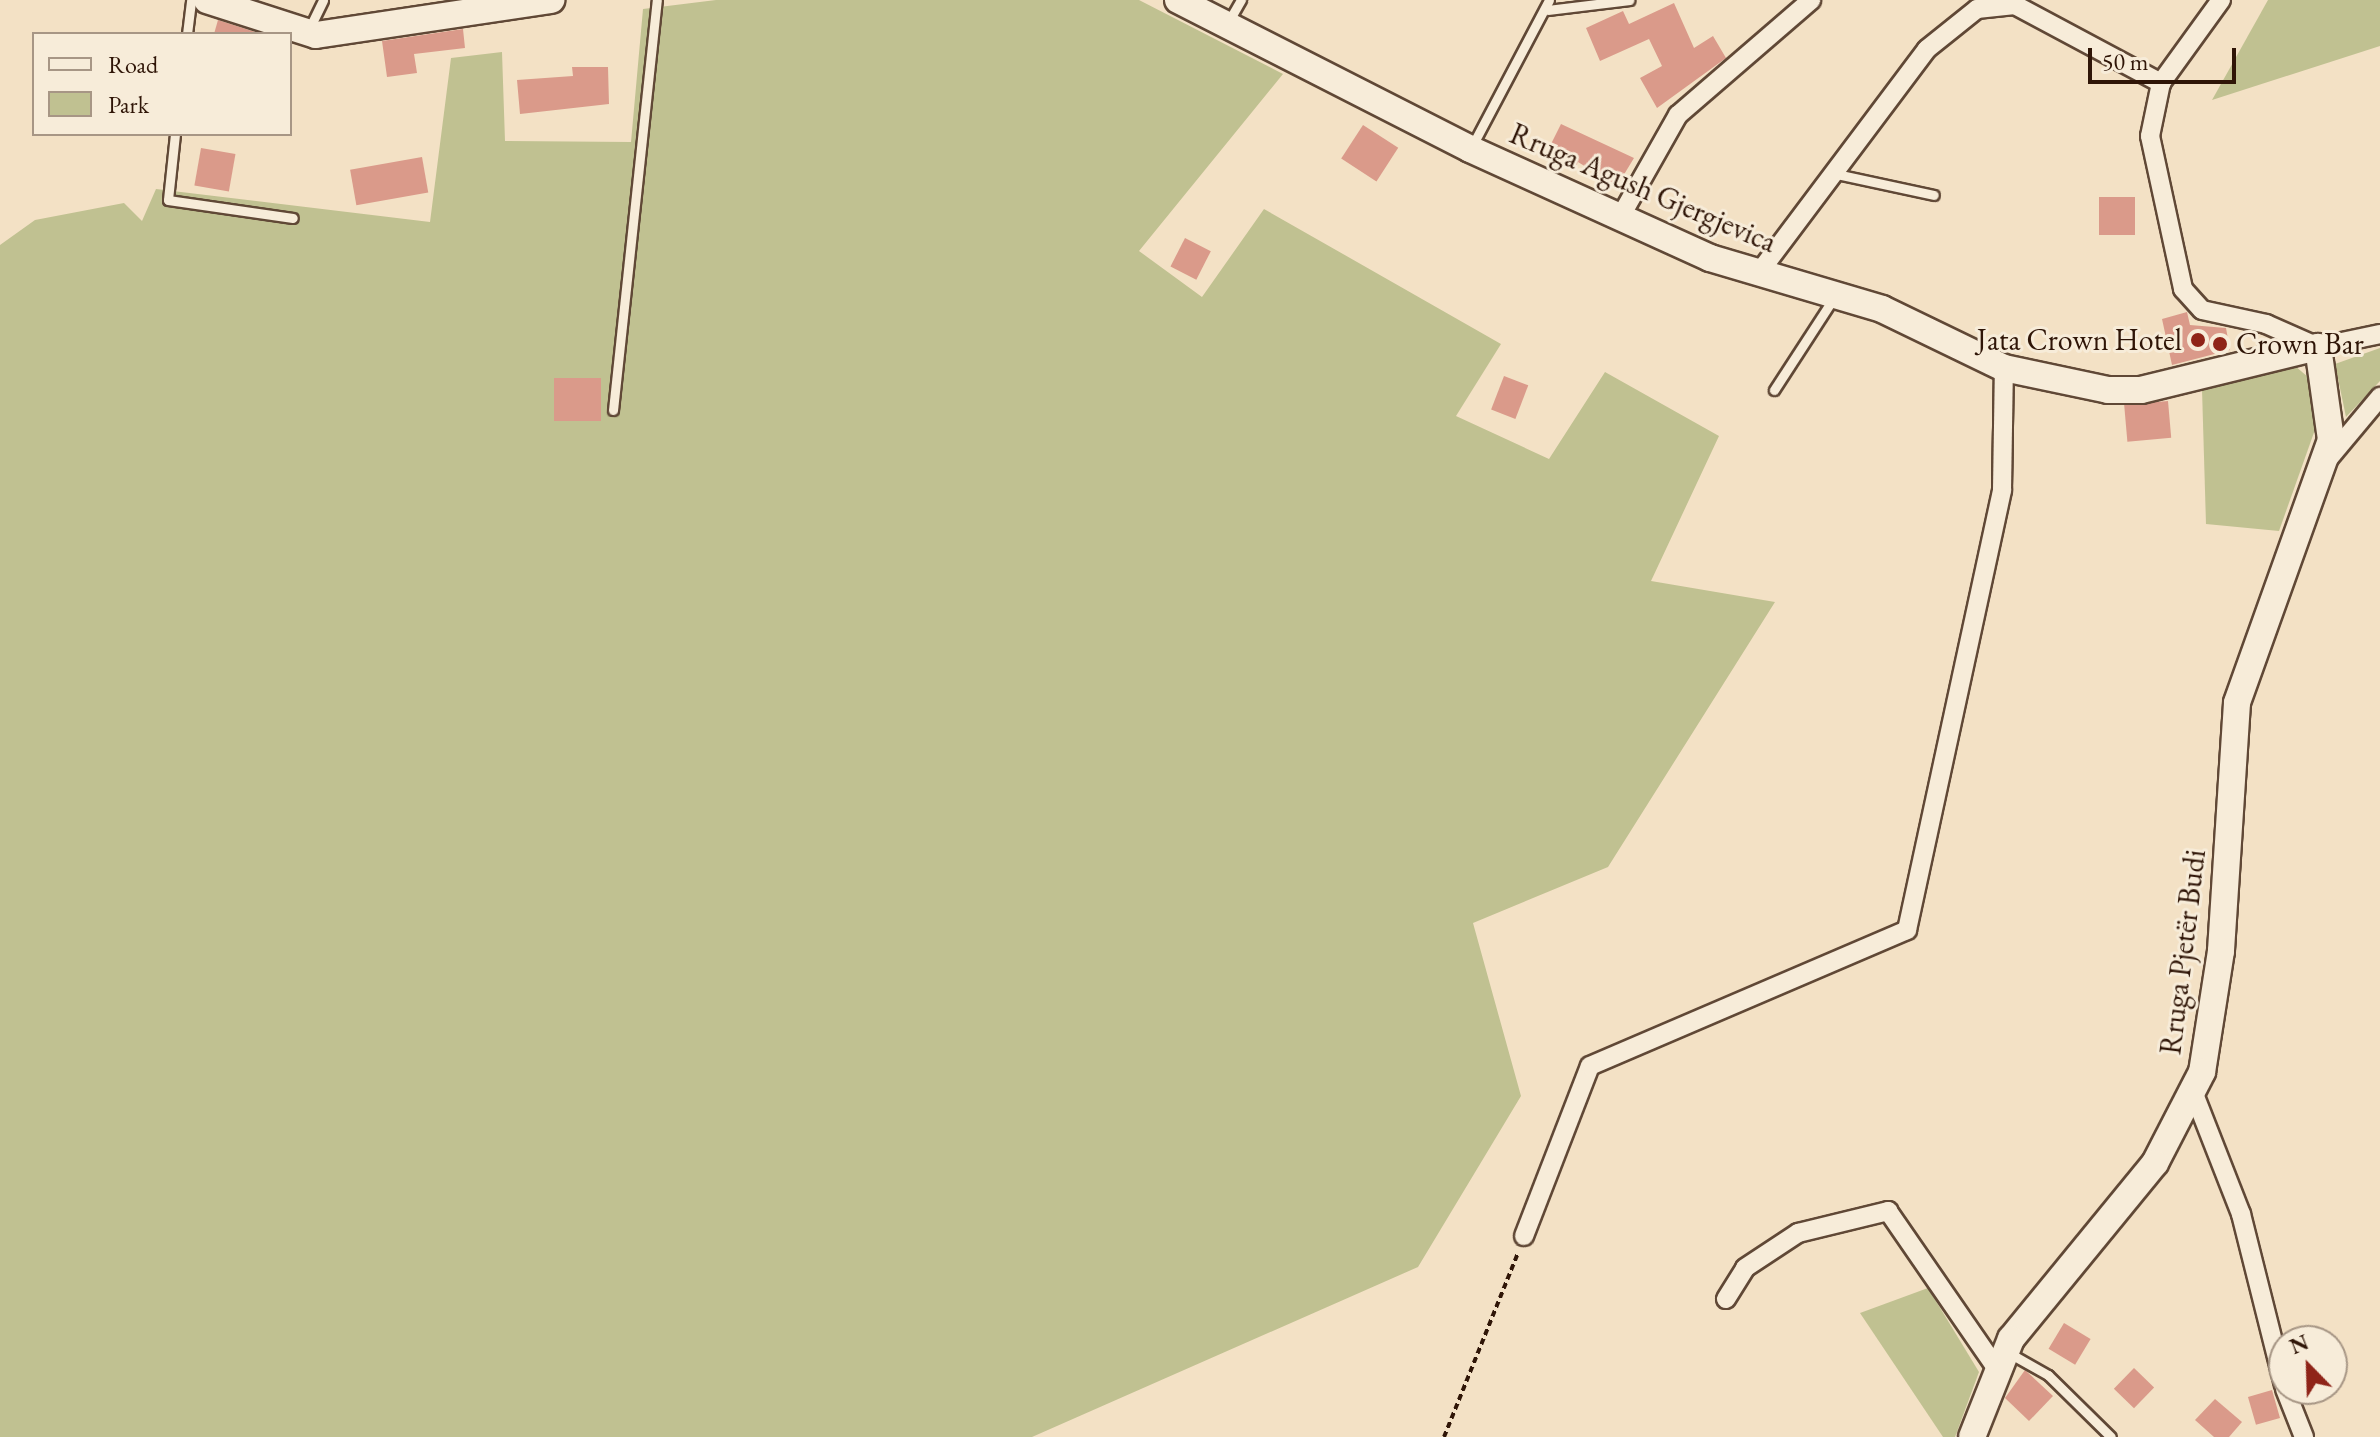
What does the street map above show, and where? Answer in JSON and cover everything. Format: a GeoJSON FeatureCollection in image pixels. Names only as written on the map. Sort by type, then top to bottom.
{"type":"FeatureCollection","features":[{"type":"Feature","properties":{"kind":"main road"},"geometry":{"type":"LineString","coordinates":[[227,3],[307,34],[551,0]]}},
{"type":"Feature","properties":{"kind":"main road","name":"Rruga Agush Gjergjevica"},"geometry":{"type":"LineString","coordinates":[[1178,0],[1470,149],[1758,274],[1836,295],[2004,368],[2108,390],[2141,390],[2318,347]]}},
{"type":"Feature","properties":{"kind":"main road","name":"Rruga Pjetër Budi"},"geometry":{"type":"LineString","coordinates":[[1972,1437],[2000,1360],[2147,1174],[2194,1094],[2217,984],[2239,693],[2322,467],[2331,421],[2318,347]]}},
{"type":"Feature","properties":{"kind":"street"},"geometry":{"type":"LineString","coordinates":[[1622,214],[1678,115],[1811,0]]}},
{"type":"Feature","properties":{"kind":"street"},"geometry":{"type":"LineString","coordinates":[[2221,0],[2161,83],[2150,149],[2183,289],[2202,310],[2266,324],[2318,347]]}},
{"type":"Feature","properties":{"kind":"street"},"geometry":{"type":"LineString","coordinates":[[1758,274],[1927,49],[1977,9],[2015,5],[2161,83]]}},
{"type":"Feature","properties":{"kind":"street","name":"Rruga Agush Gjergjevica"},"geometry":{"type":"LineString","coordinates":[[2318,347],[2380,334]]}},
{"type":"Feature","properties":{"kind":"street"},"geometry":{"type":"LineString","coordinates":[[1524,1236],[1590,1066],[1907,930],[2002,490],[2004,368]]}},
{"type":"Feature","properties":{"kind":"street","name":"Rruga Pjetër Budi"},"geometry":{"type":"LineString","coordinates":[[2322,467],[2380,397]]}},
{"type":"Feature","properties":{"kind":"street"},"geometry":{"type":"LineString","coordinates":[[2194,1094],[2241,1214],[2269,1325]]}},
{"type":"Feature","properties":{"kind":"street"},"geometry":{"type":"LineString","coordinates":[[1726,1299],[1745,1268],[1779,1244],[1829,1221],[1888,1211],[2000,1360]]}},
{"type":"Feature","properties":{"kind":"street"},"geometry":{"type":"LineString","coordinates":[[2292,1405],[2304,1437]]}},
{"type":"Feature","properties":{"kind":"lane"},"geometry":{"type":"LineString","coordinates":[[187,32],[191,0]]}},
{"type":"Feature","properties":{"kind":"lane"},"geometry":{"type":"LineString","coordinates":[[307,34],[323,0]]}},
{"type":"Feature","properties":{"kind":"lane"},"geometry":{"type":"LineString","coordinates":[[613,410],[657,0]]}},
{"type":"Feature","properties":{"kind":"lane"},"geometry":{"type":"LineString","coordinates":[[1227,24],[1241,0]]}},
{"type":"Feature","properties":{"kind":"lane"},"geometry":{"type":"LineString","coordinates":[[1470,149],[1548,5],[1629,0]]}},
{"type":"Feature","properties":{"kind":"lane"},"geometry":{"type":"LineString","coordinates":[[175,136],[168,200],[293,218]]}},
{"type":"Feature","properties":{"kind":"lane"},"geometry":{"type":"LineString","coordinates":[[1832,173],[1934,195]]}},
{"type":"Feature","properties":{"kind":"lane"},"geometry":{"type":"LineString","coordinates":[[1774,390],[1836,295]]}},
{"type":"Feature","properties":{"kind":"lane"},"geometry":{"type":"LineString","coordinates":[[2000,1360],[2048,1375],[2111,1437]]}},
{"type":"Feature","properties":{"kind":"path"},"geometry":{"type":"LineString","coordinates":[[1444,1437],[1524,1236]]}},
{"type":"Feature","properties":{"kind":"green space"},"geometry":{"type":"Polygon","coordinates":[[[716,0],[1139,0],[1283,74],[1139,251],[1202,297],[1264,209],[1501,344],[1456,416],[1549,459],[1605,372],[1719,436],[1651,581],[1775,602],[1608,867],[1473,923],[1521,1096],[1418,1267],[1032,1437],[0,1437],[0,245],[35,220],[124,203],[142,221],[156,189],[430,222],[451,58],[502,52],[505,141],[631,142],[643,9],[716,0]]]}},
{"type":"Feature","properties":{"kind":"green space"},"geometry":{"type":"Polygon","coordinates":[[[2268,0],[2380,0],[2380,46],[2212,100],[2268,0]]]}},
{"type":"Feature","properties":{"kind":"green space"},"geometry":{"type":"Polygon","coordinates":[[[2380,348],[2380,381],[2346,417],[2335,364],[2380,348]]]}},
{"type":"Feature","properties":{"kind":"green space"},"geometry":{"type":"Polygon","coordinates":[[[2295,366],[2308,377],[2317,424],[2279,531],[2206,524],[2202,389],[2295,366]]]}},
{"type":"Feature","properties":{"kind":"green space"},"geometry":{"type":"Polygon","coordinates":[[[1928,1288],[1979,1372],[1955,1437],[1943,1437],[1860,1313],[1928,1288]]]}},
{"type":"Feature","properties":{"kind":"building"},"geometry":{"type":"Polygon","coordinates":[[[1674,3],[1694,48],[1713,36],[1726,58],[1657,108],[1640,78],[1662,66],[1649,39],[1600,61],[1586,28],[1623,11],[1629,24],[1674,3]]]}},
{"type":"Feature","properties":{"kind":"building"},"geometry":{"type":"Polygon","coordinates":[[[218,20],[255,32],[215,32],[218,20]]]}},
{"type":"Feature","properties":{"kind":"building"},"geometry":{"type":"Polygon","coordinates":[[[463,29],[465,48],[414,54],[417,73],[387,77],[382,41],[463,29]]]}},
{"type":"Feature","properties":{"kind":"building"},"geometry":{"type":"Polygon","coordinates":[[[572,67],[608,67],[609,104],[520,114],[517,80],[573,76],[572,67]]]}},
{"type":"Feature","properties":{"kind":"building"},"geometry":{"type":"Polygon","coordinates":[[[1561,124],[1634,158],[1617,186],[1578,162],[1575,168],[1546,154],[1561,124]]]}},
{"type":"Feature","properties":{"kind":"building"},"geometry":{"type":"Polygon","coordinates":[[[1363,125],[1398,148],[1376,181],[1341,159],[1363,125]]]}},
{"type":"Feature","properties":{"kind":"building"},"geometry":{"type":"Polygon","coordinates":[[[201,148],[235,154],[229,192],[194,185],[201,148]]]}},
{"type":"Feature","properties":{"kind":"building"},"geometry":{"type":"Polygon","coordinates":[[[422,157],[428,192],[356,205],[350,170],[422,157]]]}},
{"type":"Feature","properties":{"kind":"building"},"geometry":{"type":"Polygon","coordinates":[[[2099,197],[2135,197],[2135,235],[2099,235],[2099,197]]]}},
{"type":"Feature","properties":{"kind":"building"},"geometry":{"type":"Polygon","coordinates":[[[1185,238],[1211,251],[1196,280],[1170,267],[1185,238]]]}},
{"type":"Feature","properties":{"kind":"building","name":"Jata Crown Hotel"},"geometry":{"type":"Polygon","coordinates":[[[2187,312],[2190,325],[2226,328],[2230,350],[2172,365],[2162,319],[2187,312]]]}},
{"type":"Feature","properties":{"kind":"building"},"geometry":{"type":"Polygon","coordinates":[[[1504,376],[1528,385],[1515,419],[1491,410],[1504,376]]]}},
{"type":"Feature","properties":{"kind":"building"},"geometry":{"type":"Polygon","coordinates":[[[554,378],[601,378],[601,421],[554,421],[554,378]]]}},
{"type":"Feature","properties":{"kind":"building"},"geometry":{"type":"Polygon","coordinates":[[[2168,401],[2171,438],[2127,442],[2124,405],[2168,401]]]}},
{"type":"Feature","properties":{"kind":"building"},"geometry":{"type":"Polygon","coordinates":[[[2064,1323],[2091,1339],[2075,1365],[2049,1349],[2064,1323]]]}},
{"type":"Feature","properties":{"kind":"building"},"geometry":{"type":"Polygon","coordinates":[[[2134,1368],[2154,1387],[2134,1408],[2114,1389],[2134,1368]]]}},
{"type":"Feature","properties":{"kind":"building"},"geometry":{"type":"Polygon","coordinates":[[[2025,1370],[2053,1396],[2029,1421],[2005,1398],[2025,1370]]]}},
{"type":"Feature","properties":{"kind":"building"},"geometry":{"type":"Polygon","coordinates":[[[2268,1391],[2268,1405],[2276,1405],[2280,1418],[2256,1425],[2248,1397],[2268,1391]]]}},
{"type":"Feature","properties":{"kind":"building"},"geometry":{"type":"Polygon","coordinates":[[[2215,1399],[2242,1422],[2229,1437],[2214,1437],[2195,1420],[2215,1399]]]}},
{"type":"Feature","properties":{"kind":"place","name":"Jata Crown Hotel"},"geometry":{"type":"Point","coordinates":[2198,340]}},
{"type":"Feature","properties":{"kind":"place","name":"Crown Bar"},"geometry":{"type":"Point","coordinates":[2220,344]}}]}
